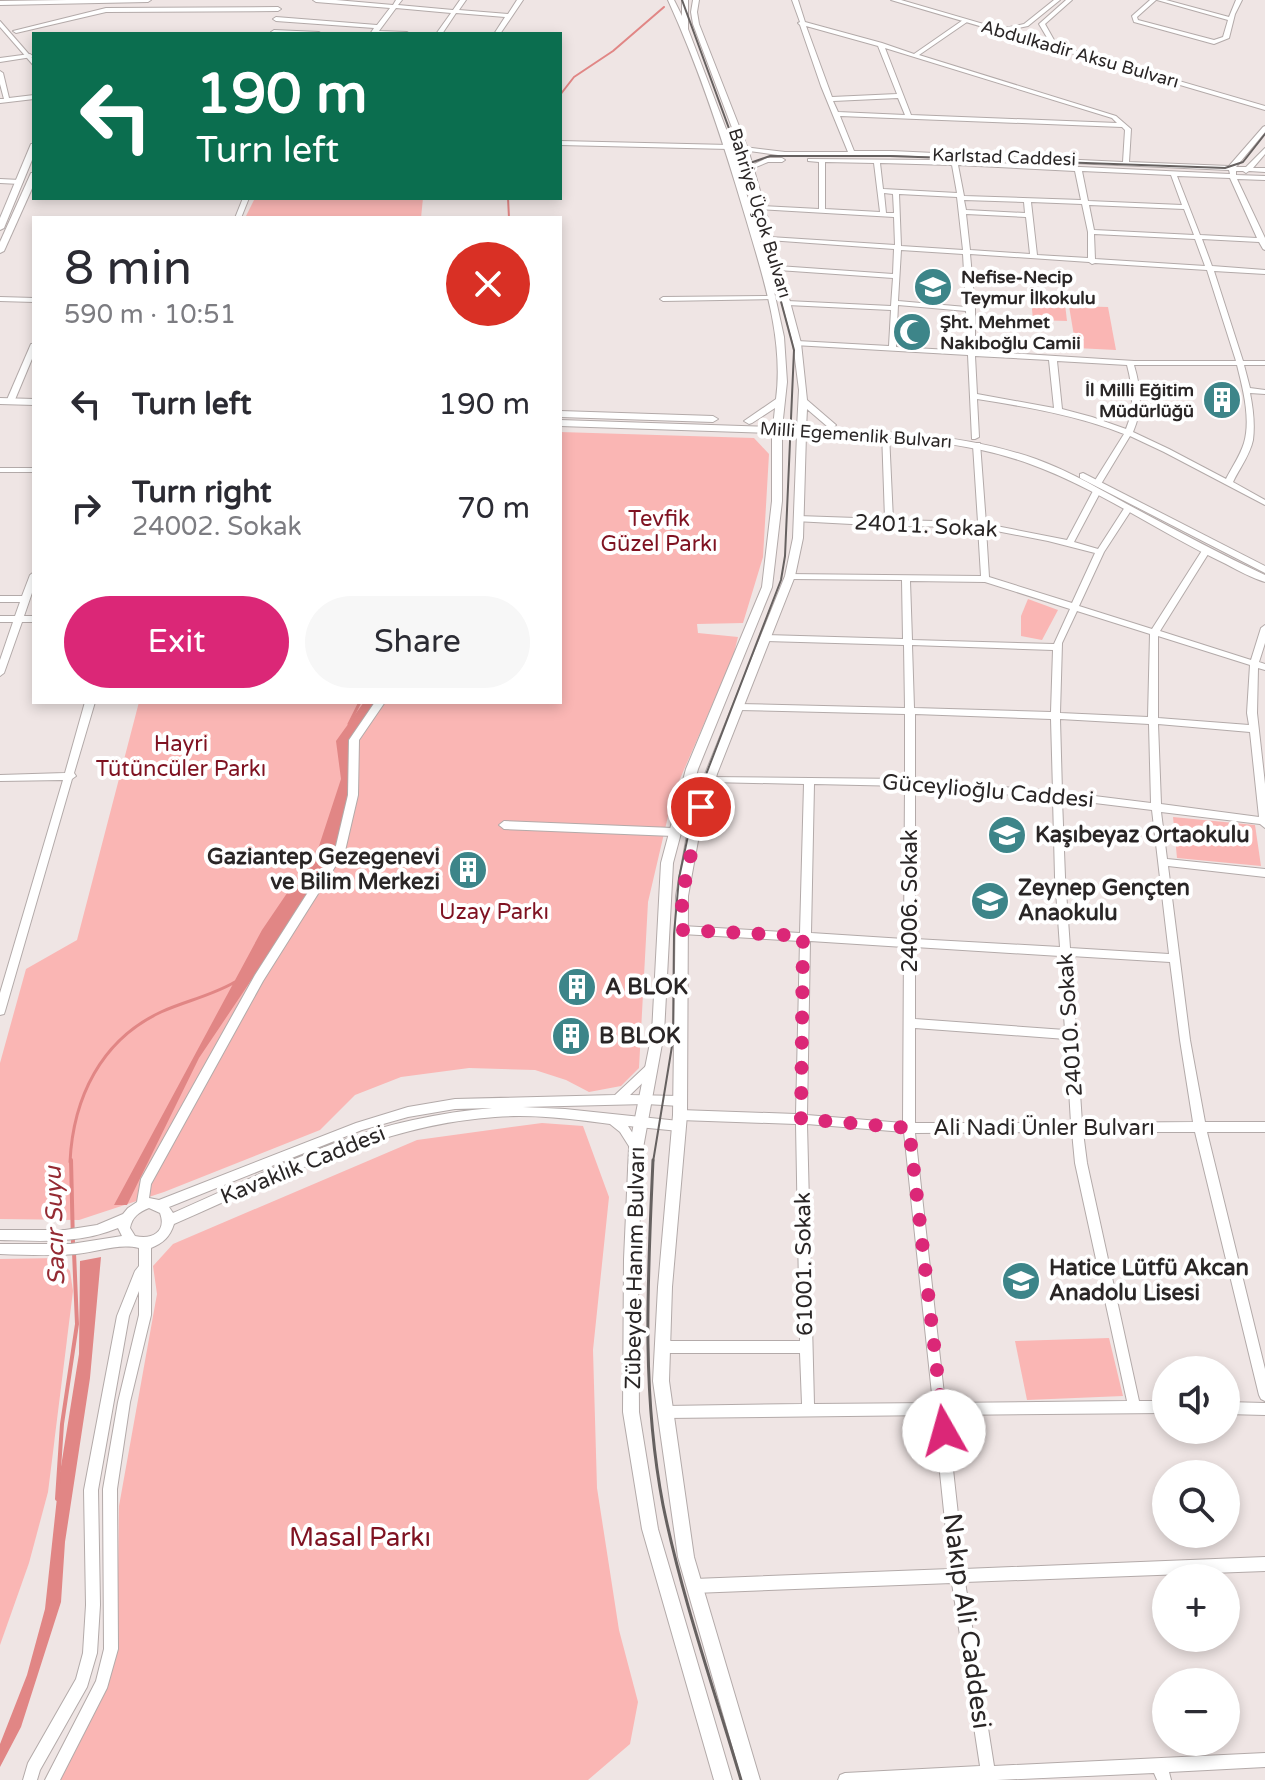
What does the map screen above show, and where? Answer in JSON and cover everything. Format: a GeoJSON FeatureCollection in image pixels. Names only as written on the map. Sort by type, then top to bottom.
{"type":"FeatureCollection","features":[{"type":"Feature","properties":{"kind":"main road"},"geometry":{"type":"LineString","coordinates":[[671,0],[685,29]]}},
{"type":"Feature","properties":{"kind":"main road","name":"Bahriye Üçok Bulvarı"},"geometry":{"type":"LineString","coordinates":[[685,0],[685,29],[729,147],[780,337],[783,382],[778,431]]}},
{"type":"Feature","properties":{"kind":"main road","name":"Bahriye Üçok Bulvarı"},"geometry":{"type":"LineString","coordinates":[[696,0],[696,24],[744,149],[797,343],[803,401],[802,428]]}},
{"type":"Feature","properties":{"kind":"main road","name":"Abdulkadir Aksu Bulvarı"},"geometry":{"type":"LineString","coordinates":[[894,0],[1244,99]]}},
{"type":"Feature","properties":{"kind":"main road","name":"Abdulkadir Aksu Bulvarı"},"geometry":{"type":"LineString","coordinates":[[915,0],[1244,99],[1265,108]]}},
{"type":"Feature","properties":{"kind":"main road"},"geometry":{"type":"LineString","coordinates":[[0,12],[32,55]]}},
{"type":"Feature","properties":{"kind":"main road"},"geometry":{"type":"LineString","coordinates":[[0,23],[32,55]]}},
{"type":"Feature","properties":{"kind":"main road"},"geometry":{"type":"LineString","coordinates":[[1244,99],[1265,100]]}},
{"type":"Feature","properties":{"kind":"main road"},"geometry":{"type":"LineString","coordinates":[[1244,99],[1265,117]]}},
{"type":"Feature","properties":{"kind":"main road"},"geometry":{"type":"LineString","coordinates":[[0,228],[32,151]]}},
{"type":"Feature","properties":{"kind":"main road"},"geometry":{"type":"LineString","coordinates":[[0,251],[32,179]]}},
{"type":"Feature","properties":{"kind":"main road"},"geometry":{"type":"LineString","coordinates":[[752,425],[780,401]]}},
{"type":"Feature","properties":{"kind":"main road"},"geometry":{"type":"LineString","coordinates":[[801,450],[813,438],[831,429],[803,401]]}},
{"type":"Feature","properties":{"kind":"main road"},"geometry":{"type":"LineString","coordinates":[[5,402],[32,402]]}},
{"type":"Feature","properties":{"kind":"main road"},"geometry":{"type":"LineString","coordinates":[[0,409],[32,409]]}},
{"type":"Feature","properties":{"kind":"main road","name":"Milli Egemenlik Bulvarı"},"geometry":{"type":"LineString","coordinates":[[562,414],[752,425],[778,431],[831,429],[976,441],[1098,487],[1265,570]]}},
{"type":"Feature","properties":{"kind":"main road","name":"Milli Egemenlik Bulvarı"},"geometry":{"type":"LineString","coordinates":[[562,423],[752,425]]}},
{"type":"Feature","properties":{"kind":"main road","name":"Zübeyde Hanım Bulvarı"},"geometry":{"type":"LineString","coordinates":[[751,1780],[686,1557],[665,1412],[663,1347],[679,1114],[682,896],[693,835],[710,779],[790,576],[798,519],[802,428]]}},
{"type":"Feature","properties":{"kind":"main road","name":"Milli Egemenlik Bulvarı"},"geometry":{"type":"LineString","coordinates":[[831,429],[976,441]]}},
{"type":"Feature","properties":{"kind":"main road","name":"Zübeyde Hanım Bulvarı"},"geometry":{"type":"LineString","coordinates":[[723,1780],[650,1529],[631,1412],[631,1259],[636,1148],[658,1033],[663,908],[673,832],[703,739],[767,587],[777,501],[778,431]]}},
{"type":"Feature","properties":{"kind":"main road","name":"Milli Egemenlik Bulvarı"},"geometry":{"type":"LineString","coordinates":[[1098,487],[1128,509],[1265,579]]}},
{"type":"Feature","properties":{"kind":"street"},"geometry":{"type":"LineString","coordinates":[[0,3],[148,0]]}},
{"type":"Feature","properties":{"kind":"street"},"geometry":{"type":"LineString","coordinates":[[274,32],[278,0]]}},
{"type":"Feature","properties":{"kind":"street"},"geometry":{"type":"LineString","coordinates":[[316,0],[508,16]]}},
{"type":"Feature","properties":{"kind":"street"},"geometry":{"type":"LineString","coordinates":[[276,19],[352,24],[375,31],[399,0]]}},
{"type":"Feature","properties":{"kind":"street"},"geometry":{"type":"LineString","coordinates":[[440,32],[463,0]]}},
{"type":"Feature","properties":{"kind":"street"},"geometry":{"type":"LineString","coordinates":[[498,32],[520,0]]}},
{"type":"Feature","properties":{"kind":"street"},"geometry":{"type":"LineString","coordinates":[[795,0],[801,23],[852,153]]}},
{"type":"Feature","properties":{"kind":"street"},"geometry":{"type":"LineString","coordinates":[[1008,28],[1025,25],[1057,0]]}},
{"type":"Feature","properties":{"kind":"street"},"geometry":{"type":"LineString","coordinates":[[1051,40],[1042,27],[1044,21],[1069,0]]}},
{"type":"Feature","properties":{"kind":"street"},"geometry":{"type":"LineString","coordinates":[[1153,0],[1134,17],[1136,21],[1221,42],[1226,38],[1239,0]]}},
{"type":"Feature","properties":{"kind":"street"},"geometry":{"type":"LineString","coordinates":[[1160,0],[1231,19]]}},
{"type":"Feature","properties":{"kind":"street"},"geometry":{"type":"LineString","coordinates":[[16,31],[106,10],[278,9]]}},
{"type":"Feature","properties":{"kind":"street"},"geometry":{"type":"LineString","coordinates":[[1034,19],[1044,21]]}},
{"type":"Feature","properties":{"kind":"street"},"geometry":{"type":"LineString","coordinates":[[916,55],[965,21]]}},
{"type":"Feature","properties":{"kind":"street"},"geometry":{"type":"LineString","coordinates":[[801,23],[880,44],[1114,117],[1129,134],[1126,162]]}},
{"type":"Feature","properties":{"kind":"street"},"geometry":{"type":"LineString","coordinates":[[346,32],[352,24]]}},
{"type":"Feature","properties":{"kind":"street"},"geometry":{"type":"LineString","coordinates":[[880,44],[908,115]]}},
{"type":"Feature","properties":{"kind":"street"},"geometry":{"type":"LineString","coordinates":[[0,60],[32,56]]}},
{"type":"Feature","properties":{"kind":"street"},"geometry":{"type":"LineString","coordinates":[[0,73],[4,101],[32,97]]}},
{"type":"Feature","properties":{"kind":"street"},"geometry":{"type":"LineString","coordinates":[[830,99],[900,96]]}},
{"type":"Feature","properties":{"kind":"street"},"geometry":{"type":"LineString","coordinates":[[836,114],[1124,125]]}},
{"type":"Feature","properties":{"kind":"street"},"geometry":{"type":"LineString","coordinates":[[1265,128],[1232,167],[1233,177],[1265,248]]}},
{"type":"Feature","properties":{"kind":"street"},"geometry":{"type":"LineString","coordinates":[[562,143],[729,147]]}},
{"type":"Feature","properties":{"kind":"street","name":"Karlstad Caddesi"},"geometry":{"type":"LineString","coordinates":[[744,149],[785,154],[852,153],[1126,162],[1265,170]]}},
{"type":"Feature","properties":{"kind":"street"},"geometry":{"type":"LineString","coordinates":[[1233,177],[1249,170],[1265,150]]}},
{"type":"Feature","properties":{"kind":"street","name":"Karlstad Caddesi"},"geometry":{"type":"LineString","coordinates":[[749,168],[767,160],[877,161],[1265,178]]}},
{"type":"Feature","properties":{"kind":"street"},"geometry":{"type":"LineString","coordinates":[[822,160],[822,211]]}},
{"type":"Feature","properties":{"kind":"street"},"geometry":{"type":"LineString","coordinates":[[877,161],[883,214]]}},
{"type":"Feature","properties":{"kind":"street"},"geometry":{"type":"LineString","coordinates":[[955,163],[964,212],[971,309],[973,396],[985,579]]}},
{"type":"Feature","properties":{"kind":"street"},"geometry":{"type":"LineString","coordinates":[[1078,169],[1091,232],[1092,262]]}},
{"type":"Feature","properties":{"kind":"street"},"geometry":{"type":"LineString","coordinates":[[1173,173],[1209,270],[1246,390],[1249,440],[1228,484]]}},
{"type":"Feature","properties":{"kind":"street"},"geometry":{"type":"LineString","coordinates":[[0,181],[20,182]]}},
{"type":"Feature","properties":{"kind":"street"},"geometry":{"type":"LineString","coordinates":[[881,191],[1186,207]]}},
{"type":"Feature","properties":{"kind":"street"},"geometry":{"type":"LineString","coordinates":[[892,349],[898,245],[896,192]]}},
{"type":"Feature","properties":{"kind":"street"},"geometry":{"type":"LineString","coordinates":[[1027,200],[1034,257]]}},
{"type":"Feature","properties":{"kind":"street"},"geometry":{"type":"LineString","coordinates":[[761,208],[896,215]]}},
{"type":"Feature","properties":{"kind":"street"},"geometry":{"type":"LineString","coordinates":[[964,212],[1029,215]]}},
{"type":"Feature","properties":{"kind":"street"},"geometry":{"type":"LineString","coordinates":[[1091,232],[1263,240]]}},
{"type":"Feature","properties":{"kind":"street"},"geometry":{"type":"LineString","coordinates":[[770,239],[898,245],[1092,262],[1265,272]]}},
{"type":"Feature","properties":{"kind":"street"},"geometry":{"type":"LineString","coordinates":[[778,268],[896,276]]}},
{"type":"Feature","properties":{"kind":"street"},"geometry":{"type":"LineString","coordinates":[[663,299],[771,298]]}},
{"type":"Feature","properties":{"kind":"street"},"geometry":{"type":"LineString","coordinates":[[0,299],[32,300]]}},
{"type":"Feature","properties":{"kind":"street"},"geometry":{"type":"LineString","coordinates":[[787,303],[971,309]]}},
{"type":"Feature","properties":{"kind":"street"},"geometry":{"type":"LineString","coordinates":[[797,343],[1130,363],[1265,363]]}},
{"type":"Feature","properties":{"kind":"street"},"geometry":{"type":"LineString","coordinates":[[5,402],[32,350]]}},
{"type":"Feature","properties":{"kind":"street"},"geometry":{"type":"LineString","coordinates":[[1053,359],[1058,411]]}},
{"type":"Feature","properties":{"kind":"street"},"geometry":{"type":"LineString","coordinates":[[1069,544],[1136,418],[1138,388],[1130,363]]}},
{"type":"Feature","properties":{"kind":"street"},"geometry":{"type":"LineString","coordinates":[[1246,390],[1265,392]]}},
{"type":"Feature","properties":{"kind":"street"},"geometry":{"type":"LineString","coordinates":[[973,396],[1058,411],[1127,433],[1265,503]]}},
{"type":"Feature","properties":{"kind":"street"},"geometry":{"type":"LineString","coordinates":[[885,434],[889,523]]}},
{"type":"Feature","properties":{"kind":"street"},"geometry":{"type":"LineString","coordinates":[[0,470],[32,470]]}},
{"type":"Feature","properties":{"kind":"street","name":"24010. Sokak"},"geometry":{"type":"LineString","coordinates":[[1128,509],[1100,552],[1058,647],[1055,715],[1070,1035],[1081,1163],[1134,1406]]}},
{"type":"Feature","properties":{"kind":"street","name":"24011. Sokak"},"geometry":{"type":"LineString","coordinates":[[798,519],[980,525],[1100,552]]}},
{"type":"Feature","properties":{"kind":"street"},"geometry":{"type":"LineString","coordinates":[[1206,551],[1154,633],[1156,807],[1200,1128],[1265,1395]]}},
{"type":"Feature","properties":{"kind":"street"},"geometry":{"type":"LineString","coordinates":[[790,576],[985,579],[1265,667]]}},
{"type":"Feature","properties":{"kind":"street","name":"24006. Sokak"},"geometry":{"type":"LineString","coordinates":[[906,579],[910,712],[909,1128]]}},
{"type":"Feature","properties":{"kind":"street"},"geometry":{"type":"LineString","coordinates":[[0,673],[32,581]]}},
{"type":"Feature","properties":{"kind":"street"},"geometry":{"type":"LineString","coordinates":[[0,599],[26,599]]}},
{"type":"Feature","properties":{"kind":"street"},"geometry":{"type":"LineString","coordinates":[[0,619],[32,619]]}},
{"type":"Feature","properties":{"kind":"street"},"geometry":{"type":"LineString","coordinates":[[1265,628],[1254,665],[1254,729],[1265,822]]}},
{"type":"Feature","properties":{"kind":"street"},"geometry":{"type":"LineString","coordinates":[[766,638],[1058,647]]}},
{"type":"Feature","properties":{"kind":"street"},"geometry":{"type":"LineString","coordinates":[[0,1011],[4,986],[71,776],[89,704]]}},
{"type":"Feature","properties":{"kind":"street"},"geometry":{"type":"LineString","coordinates":[[143,1205],[145,1183],[252,991],[340,851],[353,795],[354,740],[379,704]]}},
{"type":"Feature","properties":{"kind":"street"},"geometry":{"type":"LineString","coordinates":[[738,707],[1055,715],[1254,729]]}},
{"type":"Feature","properties":{"kind":"street"},"geometry":{"type":"LineString","coordinates":[[0,778],[71,776]]}},
{"type":"Feature","properties":{"kind":"street","name":"Güceylioğlu Caddesi"},"geometry":{"type":"LineString","coordinates":[[710,779],[909,783],[1058,794],[1265,822]]}},
{"type":"Feature","properties":{"kind":"street","name":"61001. Sokak"},"geometry":{"type":"LineString","coordinates":[[808,1410],[801,1119],[809,781]]}},
{"type":"Feature","properties":{"kind":"street"},"geometry":{"type":"LineString","coordinates":[[504,825],[673,832]]}},
{"type":"Feature","properties":{"kind":"street"},"geometry":{"type":"LineString","coordinates":[[1163,862],[1265,873]]}},
{"type":"Feature","properties":{"kind":"street"},"geometry":{"type":"LineString","coordinates":[[682,930],[1175,958]]}},
{"type":"Feature","properties":{"kind":"street"},"geometry":{"type":"LineString","coordinates":[[909,1023],[1070,1035]]}},
{"type":"Feature","properties":{"kind":"street"},"geometry":{"type":"LineString","coordinates":[[618,1099],[654,1066]]}},
{"type":"Feature","properties":{"kind":"street","name":"Kavaklık Caddesi"},"geometry":{"type":"LineString","coordinates":[[160,1205],[360,1126],[408,1112],[455,1104],[646,1099],[679,1114]]}},
{"type":"Feature","properties":{"kind":"street","name":"Kavaklık Caddesi"},"geometry":{"type":"LineString","coordinates":[[170,1220],[339,1146],[410,1123],[500,1112],[640,1122],[679,1114]]}},
{"type":"Feature","properties":{"kind":"street","name":"Ali Nadi Ünler Bulvarı"},"geometry":{"type":"LineString","coordinates":[[679,1114],[801,1119],[909,1128],[1265,1127]]}},
{"type":"Feature","properties":{"kind":"street"},"geometry":{"type":"LineString","coordinates":[[613,1118],[636,1148]]}},
{"type":"Feature","properties":{"kind":"street","name":"Nakıp Ali Caddesi"},"geometry":{"type":"LineString","coordinates":[[909,1128],[958,1578],[989,1777]]}},
{"type":"Feature","properties":{"kind":"street"},"geometry":{"type":"LineString","coordinates":[[0,1235],[85,1233],[111,1228],[143,1205],[160,1205],[169,1214],[170,1220],[165,1233],[145,1244],[131,1241],[77,1249],[0,1249]]}},
{"type":"Feature","properties":{"kind":"street"},"geometry":{"type":"LineString","coordinates":[[126,1218],[125,1233],[131,1241]]}},
{"type":"Feature","properties":{"kind":"street"},"geometry":{"type":"LineString","coordinates":[[52,1780],[102,1683],[111,1649],[110,1489],[124,1402],[145,1315],[145,1244]]}},
{"type":"Feature","properties":{"kind":"street"},"geometry":{"type":"LineString","coordinates":[[30,1780],[33,1768],[82,1682],[90,1653],[93,1605],[91,1490],[123,1316],[143,1265]]}},
{"type":"Feature","properties":{"kind":"street"},"geometry":{"type":"LineString","coordinates":[[663,1347],[806,1347]]}},
{"type":"Feature","properties":{"kind":"street"},"geometry":{"type":"LineString","coordinates":[[665,1412],[1152,1407]]}},
{"type":"Feature","properties":{"kind":"street"},"geometry":{"type":"LineString","coordinates":[[1240,1408],[1265,1409]]}},
{"type":"Feature","properties":{"kind":"street"},"geometry":{"type":"LineString","coordinates":[[694,1586],[1265,1564]]}},
{"type":"Feature","properties":{"kind":"street"},"geometry":{"type":"LineString","coordinates":[[845,1780],[1162,1772],[1265,1760]]}},
{"type":"Feature","properties":{"kind":"green space"},"geometry":{"type":"Polygon","coordinates":[[[254,200],[423,200],[421,216],[246,216],[254,200]]]}},
{"type":"Feature","properties":{"kind":"green space"},"geometry":{"type":"Polygon","coordinates":[[[1031,298],[1065,304],[1067,321],[1033,320],[1031,298]]]}},
{"type":"Feature","properties":{"kind":"green space"},"geometry":{"type":"Polygon","coordinates":[[[1069,306],[1108,307],[1116,350],[1076,348],[1069,306]]]}},
{"type":"Feature","properties":{"kind":"green space"},"geometry":{"type":"Polygon","coordinates":[[[562,432],[754,438],[769,454],[763,557],[743,623],[697,624],[698,633],[738,637],[733,657],[673,795],[648,902],[639,1068],[621,1086],[589,1092],[566,1080],[535,1070],[469,1068],[401,1077],[355,1095],[320,1130],[164,1192],[79,1220],[0,1219],[0,1063],[26,969],[77,940],[138,704],[562,704],[562,432]]]}},
{"type":"Feature","properties":{"kind":"green space"},"geometry":{"type":"Polygon","coordinates":[[[1028,599],[1058,610],[1042,640],[1021,636],[1021,616],[1028,599]]]}},
{"type":"Feature","properties":{"kind":"green space"},"geometry":{"type":"Polygon","coordinates":[[[1173,817],[1255,825],[1261,866],[1177,858],[1173,817]]]}},
{"type":"Feature","properties":{"kind":"green space","name":"Masal Parkı"},"geometry":{"type":"Polygon","coordinates":[[[542,1123],[583,1126],[609,1197],[593,1350],[597,1488],[619,1630],[638,1702],[630,1744],[588,1780],[59,1780],[117,1647],[119,1506],[157,1294],[153,1266],[173,1244],[417,1140],[542,1123]]]}},
{"type":"Feature","properties":{"kind":"green space"},"geometry":{"type":"Polygon","coordinates":[[[58,1258],[70,1271],[73,1291],[48,1492],[29,1563],[0,1645],[0,1259],[58,1258]]]}},
{"type":"Feature","properties":{"kind":"green space"},"geometry":{"type":"Polygon","coordinates":[[[1109,1338],[1123,1396],[1027,1400],[1015,1341],[1109,1338]]]}},
{"type":"Feature","properties":{"kind":"shaded area"},"geometry":{"type":"Polygon","coordinates":[[[363,704],[377,704],[350,741],[354,781],[338,851],[199,1058],[127,1205],[114,1205],[262,930],[319,846],[341,779],[336,741],[363,704]]]}},
{"type":"Feature","properties":{"kind":"shaded area"},"geometry":{"type":"Polygon","coordinates":[[[101,1257],[90,1378],[65,1542],[61,1602],[21,1727],[0,1767],[0,1744],[27,1675],[45,1609],[59,1479],[79,1354],[80,1261],[101,1257]]]}},
{"type":"Feature","properties":{"kind":"waterway","name":"Sacır Suyu"},"geometry":{"type":"LineString","coordinates":[[562,92],[574,77],[613,51],[664,7]]}},
{"type":"Feature","properties":{"kind":"waterway","name":"Sacır Suyu"},"geometry":{"type":"LineString","coordinates":[[508,200],[509,216]]}},
{"type":"Feature","properties":{"kind":"waterway","name":"Sacır Suyu"},"geometry":{"type":"LineString","coordinates":[[349,724],[359,704]]}},
{"type":"Feature","properties":{"kind":"waterway","name":"Sacır Suyu"},"geometry":{"type":"LineString","coordinates":[[70,1162],[72,1138],[84,1094],[94,1074],[122,1038],[161,1012],[235,982]]}},
{"type":"Feature","properties":{"kind":"waterway","name":"Sacır Suyu"},"geometry":{"type":"LineString","coordinates":[[71,1160],[73,1244]]}},
{"type":"Feature","properties":{"kind":"waterway","name":"Sacır Suyu"},"geometry":{"type":"LineString","coordinates":[[57,1499],[62,1424],[77,1324],[74,1252]]}},
{"type":"Feature","properties":{"kind":"tram line"},"geometry":{"type":"LineString","coordinates":[[682,0],[746,176]]}},
{"type":"Feature","properties":{"kind":"tram line"},"geometry":{"type":"LineString","coordinates":[[746,176],[750,163],[770,156],[890,156],[1225,168],[1243,162],[1265,134]]}},
{"type":"Feature","properties":{"kind":"tram line"},"geometry":{"type":"LineString","coordinates":[[653,1162],[673,1040],[674,934],[679,878],[695,803],[781,580],[785,556],[794,350],[746,176]]}},
{"type":"Feature","properties":{"kind":"tram line"},"geometry":{"type":"LineString","coordinates":[[653,1160],[648,1333],[656,1462],[679,1574],[741,1780]]}},
{"type":"Feature","properties":{"kind":"place","name":"Nefise-Necip Teymur İlkokulu"},"geometry":{"type":"Point","coordinates":[933,287]}},
{"type":"Feature","properties":{"kind":"place","name":"Şht. Mehmet Nakıboğlu Camii"},"geometry":{"type":"Point","coordinates":[912,332]}},
{"type":"Feature","properties":{"kind":"place","name":"İl Milli Eğitim Müdürlüğü"},"geometry":{"type":"Point","coordinates":[1222,400]}},
{"type":"Feature","properties":{"kind":"place","name":"Kaşıbeyaz Ortaokulu"},"geometry":{"type":"Point","coordinates":[1007,835]}},
{"type":"Feature","properties":{"kind":"place","name":"Gaziantep Gezegenevi ve Bilim Merkezi"},"geometry":{"type":"Point","coordinates":[468,870]}},
{"type":"Feature","properties":{"kind":"place","name":"Zeynep Gençten Anaokulu"},"geometry":{"type":"Point","coordinates":[990,901]}},
{"type":"Feature","properties":{"kind":"place","name":"A BLOK"},"geometry":{"type":"Point","coordinates":[577,987]}},
{"type":"Feature","properties":{"kind":"place","name":"B BLOK"},"geometry":{"type":"Point","coordinates":[571,1036]}},
{"type":"Feature","properties":{"kind":"place","name":"Hatice Lütfü Akcan Anadolu Lisesi"},"geometry":{"type":"Point","coordinates":[1021,1281]}},
{"type":"Feature","properties":{"kind":"route"},"geometry":{"type":"LineString","coordinates":[[701,807],[682,896],[682,930],[803,936],[801,1119],[909,1128],[944,1431]]}},
{"type":"Feature","properties":{"kind":"park label","name":"Tevfik Güzel Parkı"},"geometry":{"type":"Point","coordinates":[659,532]}},
{"type":"Feature","properties":{"kind":"park label","name":"Hayri Tütüncüler Parkı"},"geometry":{"type":"Point","coordinates":[181,756]}},
{"type":"Feature","properties":{"kind":"park label","name":"Uzay Parkı"},"geometry":{"type":"Point","coordinates":[494,912]}}]}
